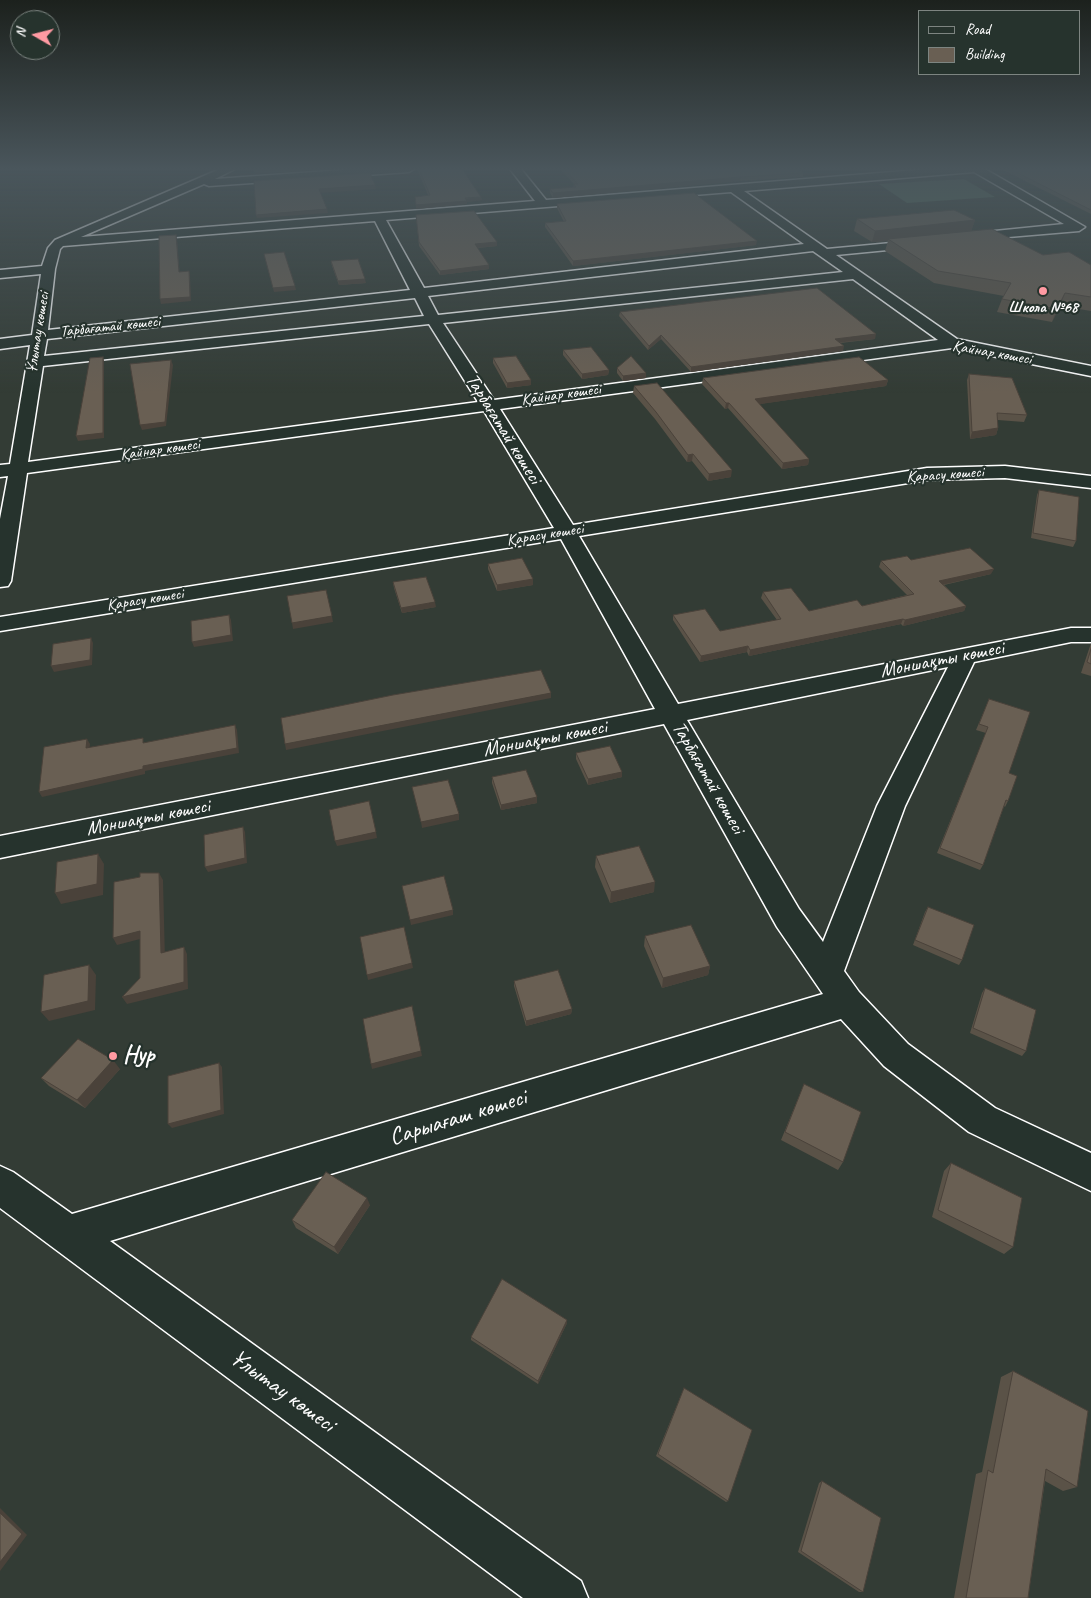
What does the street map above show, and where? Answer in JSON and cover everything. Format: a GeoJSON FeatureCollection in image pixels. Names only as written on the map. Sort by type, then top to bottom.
{"type":"FeatureCollection","features":[{"type":"Feature","properties":{"kind":"street","name":"Ұлытау көшесі"},"geometry":{"type":"LineString","coordinates":[[0,581],[48,269],[54,248],[58,244]]}},
{"type":"Feature","properties":{"kind":"street","name":"Тарбағатай көшесі"},"geometry":{"type":"LineString","coordinates":[[393,244],[433,319],[489,405],[566,531],[788,918],[847,1002],[896,1055],[982,1120],[1091,1172]]}},
{"type":"Feature","properties":{"kind":"street"},"geometry":{"type":"LineString","coordinates":[[809,244],[952,343]]}},
{"type":"Feature","properties":{"kind":"street"},"geometry":{"type":"LineString","coordinates":[[420,293],[818,250],[898,245]]}},
{"type":"Feature","properties":{"kind":"street"},"geometry":{"type":"LineString","coordinates":[[0,274],[48,269]]}},
{"type":"Feature","properties":{"kind":"street"},"geometry":{"type":"LineString","coordinates":[[34,362],[853,275]]}},
{"type":"Feature","properties":{"kind":"street","name":"Тарбағатай көшесі"},"geometry":{"type":"LineString","coordinates":[[0,344],[39,337],[420,293]]}},
{"type":"Feature","properties":{"kind":"street","name":"Қайнар көшесі"},"geometry":{"type":"LineString","coordinates":[[0,471],[952,343],[1091,371]]}},
{"type":"Feature","properties":{"kind":"street","name":"Қарасу көшесі"},"geometry":{"type":"LineString","coordinates":[[0,624],[926,474],[1005,472],[1091,482]]}},
{"type":"Feature","properties":{"kind":"street","name":"Моншақты көшесі"},"geometry":{"type":"LineString","coordinates":[[0,848],[1071,635],[1091,635]]}},
{"type":"Feature","properties":{"kind":"street"},"geometry":{"type":"LineString","coordinates":[[827,973],[891,806],[965,656]]}},
{"type":"Feature","properties":{"kind":"street","name":"Сарыағаш көшесі"},"geometry":{"type":"LineString","coordinates":[[69,1234],[847,1002]]}},
{"type":"Feature","properties":{"kind":"street","name":"Ұлытау көшесі"},"geometry":{"type":"LineString","coordinates":[[0,1185],[69,1234],[544,1592]]}},
{"type":"Feature","properties":{"kind":"building"},"geometry":{"type":"Polygon","coordinates":[[[159,244],[177,244],[179,272],[189,271],[190,297],[160,299],[159,244]]]}},
{"type":"Feature","properties":{"kind":"building"},"geometry":{"type":"Polygon","coordinates":[[[420,244],[480,244],[475,244],[489,265],[440,271],[420,244]]]}},
{"type":"Feature","properties":{"kind":"building"},"geometry":{"type":"Polygon","coordinates":[[[560,244],[733,244],[573,261],[560,244]]]}},
{"type":"Feature","properties":{"kind":"building"},"geometry":{"type":"Polygon","coordinates":[[[895,244],[1021,244],[1043,255],[1069,252],[1091,265],[1091,297],[1065,293],[1057,309],[1002,299],[1011,283],[938,271],[895,244]]]}},
{"type":"Feature","properties":{"kind":"building"},"geometry":{"type":"Polygon","coordinates":[[[284,252],[295,286],[273,288],[264,254],[284,252]]]}},
{"type":"Feature","properties":{"kind":"building"},"geometry":{"type":"Polygon","coordinates":[[[358,259],[365,279],[338,281],[331,261],[358,259]]]}},
{"type":"Feature","properties":{"kind":"building"},"geometry":{"type":"Polygon","coordinates":[[[817,288],[876,334],[835,339],[844,346],[691,367],[661,335],[649,346],[620,312],[817,288]]]}},
{"type":"Feature","properties":{"kind":"building"},"geometry":{"type":"Polygon","coordinates":[[[591,347],[609,370],[582,374],[563,350],[591,347]]]}},
{"type":"Feature","properties":{"kind":"building"},"geometry":{"type":"Polygon","coordinates":[[[516,356],[531,380],[507,383],[493,358],[516,356]]]}},
{"type":"Feature","properties":{"kind":"building"},"geometry":{"type":"Polygon","coordinates":[[[631,356],[646,373],[623,376],[617,368],[631,356]]]}},
{"type":"Feature","properties":{"kind":"building"},"geometry":{"type":"Polygon","coordinates":[[[103,357],[103,433],[76,436],[90,358],[103,357]]]}},
{"type":"Feature","properties":{"kind":"building"},"geometry":{"type":"Polygon","coordinates":[[[859,357],[888,380],[755,399],[809,459],[783,463],[729,403],[726,403],[703,378],[859,357]]]}},
{"type":"Feature","properties":{"kind":"building"},"geometry":{"type":"Polygon","coordinates":[[[171,360],[165,422],[140,425],[130,364],[171,360]]]}},
{"type":"Feature","properties":{"kind":"building"},"geometry":{"type":"Polygon","coordinates":[[[969,374],[1012,378],[1027,415],[997,413],[998,428],[972,432],[969,374]]]}},
{"type":"Feature","properties":{"kind":"building"},"geometry":{"type":"Polygon","coordinates":[[[657,383],[732,470],[709,474],[693,454],[688,455],[634,386],[657,383]]]}},
{"type":"Feature","properties":{"kind":"building"},"geometry":{"type":"Polygon","coordinates":[[[1039,490],[1079,497],[1076,541],[1033,533],[1039,490]]]}},
{"type":"Feature","properties":{"kind":"building"},"geometry":{"type":"Polygon","coordinates":[[[970,548],[994,569],[939,581],[966,606],[905,620],[750,650],[748,646],[701,656],[673,615],[705,609],[720,631],[781,619],[763,592],[791,588],[809,611],[857,600],[862,606],[914,594],[881,561],[907,556],[911,560],[970,548]]]}},
{"type":"Feature","properties":{"kind":"building"},"geometry":{"type":"Polygon","coordinates":[[[522,558],[533,579],[497,585],[488,564],[522,558]]]}},
{"type":"Feature","properties":{"kind":"building"},"geometry":{"type":"Polygon","coordinates":[[[426,577],[435,602],[401,608],[393,582],[426,577]]]}},
{"type":"Feature","properties":{"kind":"building"},"geometry":{"type":"Polygon","coordinates":[[[326,590],[332,616],[292,623],[287,596],[326,590]]]}},
{"type":"Feature","properties":{"kind":"building"},"geometry":{"type":"Polygon","coordinates":[[[229,615],[231,635],[192,642],[191,621],[229,615]]]}},
{"type":"Feature","properties":{"kind":"building"},"geometry":{"type":"Polygon","coordinates":[[[91,638],[90,660],[51,666],[53,644],[91,638]]]}},
{"type":"Feature","properties":{"kind":"building"},"geometry":{"type":"Polygon","coordinates":[[[1091,649],[1091,664],[1087,662],[1091,649]]]}},
{"type":"Feature","properties":{"kind":"building"},"geometry":{"type":"Polygon","coordinates":[[[541,670],[551,693],[285,744],[281,718],[393,695],[541,670]]]}},
{"type":"Feature","properties":{"kind":"building"},"geometry":{"type":"Polygon","coordinates":[[[989,699],[1030,712],[1009,773],[1017,776],[1008,801],[1006,800],[983,865],[940,848],[988,727],[979,724],[989,699]]]}},
{"type":"Feature","properties":{"kind":"building"},"geometry":{"type":"Polygon","coordinates":[[[235,725],[237,748],[143,766],[143,769],[39,792],[44,747],[87,739],[86,748],[143,738],[143,743],[235,725]]]}},
{"type":"Feature","properties":{"kind":"building"},"geometry":{"type":"Polygon","coordinates":[[[610,746],[622,772],[588,779],[576,753],[610,746]]]}},
{"type":"Feature","properties":{"kind":"building"},"geometry":{"type":"Polygon","coordinates":[[[526,770],[537,797],[501,805],[492,777],[526,770]]]}},
{"type":"Feature","properties":{"kind":"building"},"geometry":{"type":"Polygon","coordinates":[[[448,780],[459,814],[421,822],[412,787],[448,780]]]}},
{"type":"Feature","properties":{"kind":"building"},"geometry":{"type":"Polygon","coordinates":[[[369,801],[376,832],[335,841],[329,810],[369,801]]]}},
{"type":"Feature","properties":{"kind":"building"},"geometry":{"type":"Polygon","coordinates":[[[243,827],[245,858],[205,867],[204,835],[243,827]]]}},
{"type":"Feature","properties":{"kind":"building"},"geometry":{"type":"Polygon","coordinates":[[[639,846],[655,882],[611,892],[596,856],[639,846]]]}},
{"type":"Feature","properties":{"kind":"building"},"geometry":{"type":"Polygon","coordinates":[[[98,854],[97,884],[55,893],[57,862],[98,854]]]}},
{"type":"Feature","properties":{"kind":"building"},"geometry":{"type":"Polygon","coordinates":[[[140,873],[159,873],[161,953],[184,947],[184,982],[122,997],[140,978],[140,931],[113,938],[114,882],[140,877],[140,873]]]}},
{"type":"Feature","properties":{"kind":"building"},"geometry":{"type":"Polygon","coordinates":[[[444,876],[453,910],[410,920],[402,886],[444,876]]]}},
{"type":"Feature","properties":{"kind":"building"},"geometry":{"type":"Polygon","coordinates":[[[928,907],[974,925],[962,960],[915,940],[928,907]]]}},
{"type":"Feature","properties":{"kind":"building"},"geometry":{"type":"Polygon","coordinates":[[[691,925],[710,966],[663,978],[645,936],[691,925]]]}},
{"type":"Feature","properties":{"kind":"building"},"geometry":{"type":"Polygon","coordinates":[[[404,927],[412,963],[367,975],[360,937],[404,927]]]}},
{"type":"Feature","properties":{"kind":"building"},"geometry":{"type":"Polygon","coordinates":[[[89,965],[88,1001],[41,1012],[44,975],[89,965]]]}},
{"type":"Feature","properties":{"kind":"building"},"geometry":{"type":"Polygon","coordinates":[[[558,970],[572,1009],[526,1021],[514,981],[558,970]]]}},
{"type":"Feature","properties":{"kind":"building"},"geometry":{"type":"Polygon","coordinates":[[[985,988],[1036,1010],[1026,1051],[973,1028],[985,988]]]}},
{"type":"Feature","properties":{"kind":"building"},"geometry":{"type":"Polygon","coordinates":[[[412,1006],[421,1051],[371,1064],[363,1019],[412,1006]]]}},
{"type":"Feature","properties":{"kind":"building"},"geometry":{"type":"Polygon","coordinates":[[[78,1039],[113,1060],[77,1100],[41,1078],[78,1039]]]}},
{"type":"Feature","properties":{"kind":"building"},"geometry":{"type":"Polygon","coordinates":[[[219,1063],[221,1110],[168,1124],[168,1076],[219,1063]]]}},
{"type":"Feature","properties":{"kind":"building"},"geometry":{"type":"Polygon","coordinates":[[[804,1084],[861,1112],[843,1162],[785,1132],[804,1084]]]}},
{"type":"Feature","properties":{"kind":"building"},"geometry":{"type":"Polygon","coordinates":[[[951,1163],[1022,1198],[1013,1247],[938,1210],[951,1163]]]}},
{"type":"Feature","properties":{"kind":"building"},"geometry":{"type":"Polygon","coordinates":[[[326,1172],[367,1198],[334,1247],[292,1220],[326,1172]]]}},
{"type":"Feature","properties":{"kind":"building"},"geometry":{"type":"Polygon","coordinates":[[[502,1279],[567,1320],[538,1381],[471,1337],[502,1279]]]}},
{"type":"Feature","properties":{"kind":"building"},"geometry":{"type":"Polygon","coordinates":[[[1013,1371],[1088,1411],[1077,1487],[1046,1469],[1028,1598],[966,1598],[988,1470],[993,1473],[1013,1371]]]}},
{"type":"Feature","properties":{"kind":"building"},"geometry":{"type":"Polygon","coordinates":[[[684,1388],[752,1430],[728,1501],[658,1454],[684,1388]]]}},
{"type":"Feature","properties":{"kind":"building"},"geometry":{"type":"Polygon","coordinates":[[[822,1481],[881,1518],[863,1592],[801,1551],[822,1481]]]}},
{"type":"Feature","properties":{"kind":"building"},"geometry":{"type":"Polygon","coordinates":[[[0,1513],[22,1534],[0,1562],[0,1513]]]}},
{"type":"Feature","properties":{"kind":"place","name":"Школа №68"},"geometry":{"type":"Point","coordinates":[1043,291]}},
{"type":"Feature","properties":{"kind":"place","name":"Нур"},"geometry":{"type":"Point","coordinates":[113,1056]}}]}
